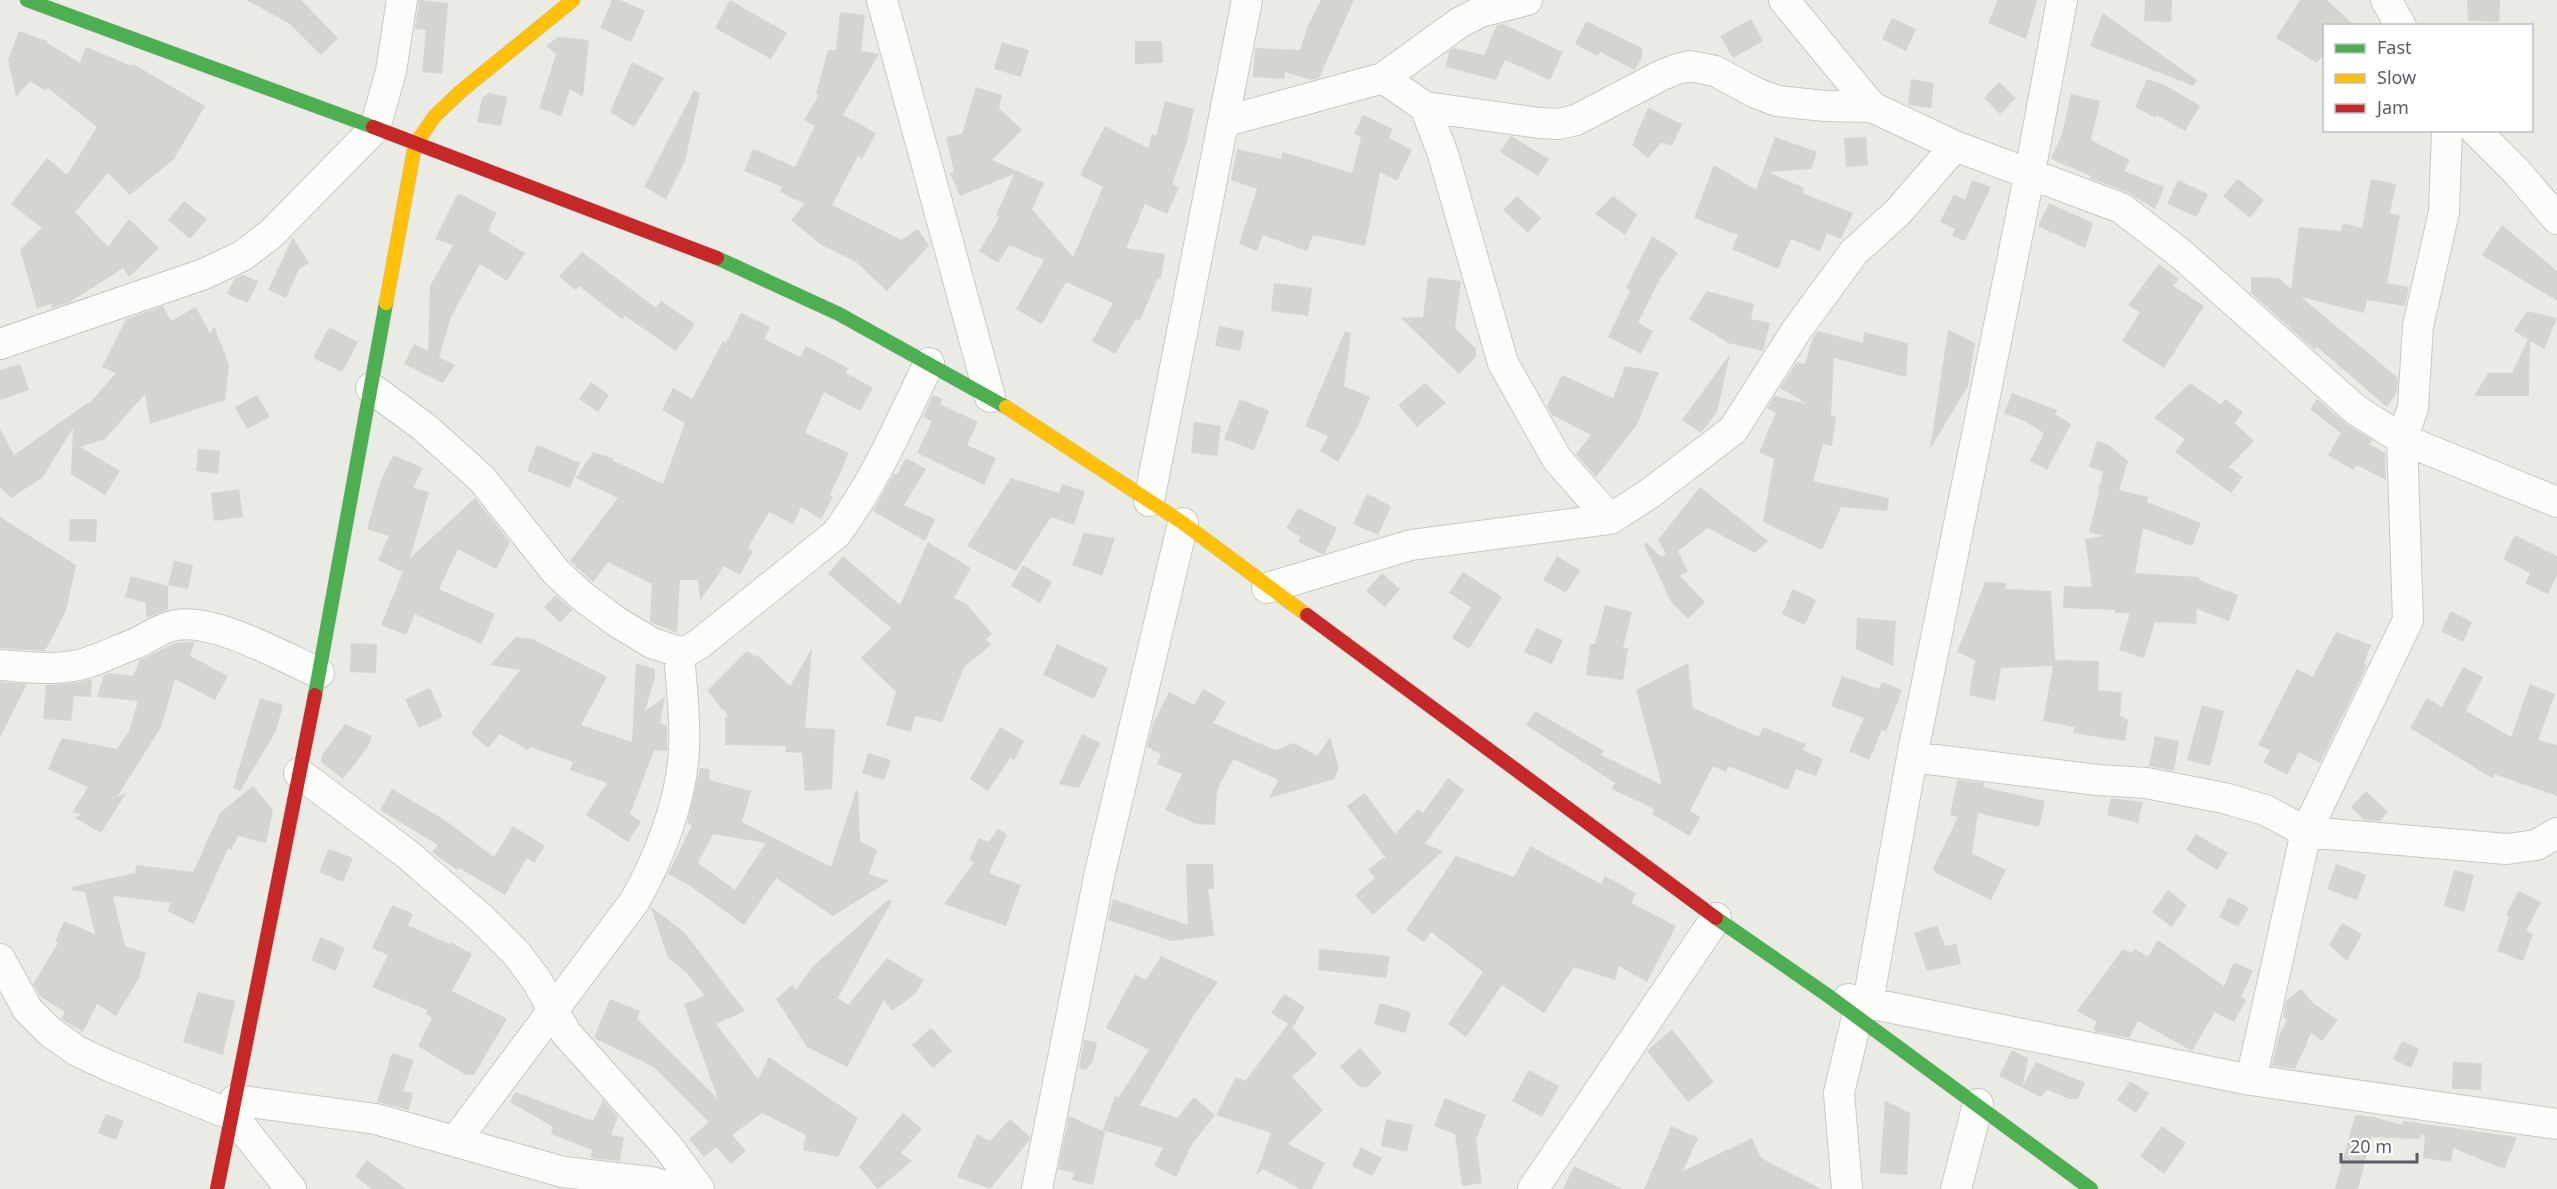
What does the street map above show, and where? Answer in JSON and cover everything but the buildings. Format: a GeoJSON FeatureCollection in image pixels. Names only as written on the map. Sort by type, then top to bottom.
{"type":"FeatureCollection","features":[{"type":"Feature","properties":{"kind":"street"},"geometry":{"type":"LineString","coordinates":[[27,0],[375,128],[730,263],[839,314],[929,363],[990,397],[1182,523],[1266,588],[1716,918],[1830,997],[1863,1010],[2251,1080],[2557,1124]]}},
{"type":"Feature","properties":{"kind":"street"},"geometry":{"type":"LineString","coordinates":[[0,344],[204,274],[242,256],[271,234],[375,128],[391,71],[402,0]]}},
{"type":"Feature","properties":{"kind":"street"},"geometry":{"type":"LineString","coordinates":[[217,1189],[319,673],[415,145],[434,117],[460,92],[573,0]]}},
{"type":"Feature","properties":{"kind":"street"},"geometry":{"type":"LineString","coordinates":[[882,0],[990,397]]}},
{"type":"Feature","properties":{"kind":"street"},"geometry":{"type":"LineString","coordinates":[[1149,501],[1247,0]]}},
{"type":"Feature","properties":{"kind":"street"},"geometry":{"type":"LineString","coordinates":[[1223,122],[1383,78],[1470,17],[1480,12],[1527,0]]}},
{"type":"Feature","properties":{"kind":"street"},"geometry":{"type":"LineString","coordinates":[[1847,1189],[1839,1093],[1863,1010],[2030,172],[2062,0]]}},
{"type":"Feature","properties":{"kind":"street"},"geometry":{"type":"LineString","coordinates":[[2386,0],[2400,24]]}},
{"type":"Feature","properties":{"kind":"street"},"geometry":{"type":"LineString","coordinates":[[1787,2],[1872,107]]}},
{"type":"Feature","properties":{"kind":"street"},"geometry":{"type":"LineString","coordinates":[[1383,78],[1425,107],[1539,123],[1568,122],[1660,76],[1690,66],[1715,71],[1756,93],[1778,100],[1825,106],[1872,107],[1955,146],[2030,172],[2121,208],[2181,254],[2356,410],[2402,439],[2557,502]]}},
{"type":"Feature","properties":{"kind":"street"},"geometry":{"type":"LineString","coordinates":[[1425,107],[1443,154],[1503,363],[1557,459],[1610,519]]}},
{"type":"Feature","properties":{"kind":"street"},"geometry":{"type":"LineString","coordinates":[[2251,1080],[2306,832],[2408,620],[2402,439],[2413,408],[2418,326],[2444,212],[2447,132]]}},
{"type":"Feature","properties":{"kind":"street"},"geometry":{"type":"LineString","coordinates":[[2477,132],[2517,172],[2557,219]]}},
{"type":"Feature","properties":{"kind":"street"},"geometry":{"type":"LineString","coordinates":[[1266,588],[1411,545],[1610,519],[1649,494],[1733,430],[1796,331],[1854,252],[1898,212],[1955,146]]}},
{"type":"Feature","properties":{"kind":"street"},"geometry":{"type":"LineString","coordinates":[[371,388],[424,427],[482,479],[556,572],[582,596],[617,622],[652,643],[679,652],[687,651],[699,644],[836,534],[854,511],[929,363]]}},
{"type":"Feature","properties":{"kind":"street"},"geometry":{"type":"LineString","coordinates":[[1037,1189],[1100,872],[1182,523]]}},
{"type":"Feature","properties":{"kind":"street"},"geometry":{"type":"LineString","coordinates":[[0,665],[52,668],[82,664],[175,625],[192,624],[246,640],[319,673]]}},
{"type":"Feature","properties":{"kind":"street"},"geometry":{"type":"LineString","coordinates":[[456,1140],[634,902],[666,835],[682,773],[685,747],[679,652]]}},
{"type":"Feature","properties":{"kind":"street"},"geometry":{"type":"LineString","coordinates":[[1912,757],[2098,780],[2146,783],[2180,789],[2224,798],[2265,810],[2306,832],[2507,849],[2536,845],[2557,833]]}},
{"type":"Feature","properties":{"kind":"street"},"geometry":{"type":"LineString","coordinates":[[299,772],[407,854],[481,918],[517,954],[537,981],[567,1033],[668,1147],[699,1189]]}},
{"type":"Feature","properties":{"kind":"street"},"geometry":{"type":"LineString","coordinates":[[1533,1189],[1716,918]]}},
{"type":"Feature","properties":{"kind":"street"},"geometry":{"type":"LineString","coordinates":[[0,959],[28,1010],[50,1032],[77,1051],[109,1066],[233,1107],[376,1119],[563,1172],[651,1182],[678,1189]]}},
{"type":"Feature","properties":{"kind":"street"},"geometry":{"type":"LineString","coordinates":[[1863,1010],[1978,1104],[2091,1189]]}},
{"type":"Feature","properties":{"kind":"street"},"geometry":{"type":"LineString","coordinates":[[1956,1189],[1978,1104]]}},
{"type":"Feature","properties":{"kind":"street"},"geometry":{"type":"LineString","coordinates":[[233,1107],[291,1189]]}},
{"type":"Feature","properties":{"kind":"traffic: fast"},"geometry":{"type":"LineString","coordinates":[[27,0],[373,127]]}},
{"type":"Feature","properties":{"kind":"traffic: fast"},"geometry":{"type":"LineString","coordinates":[[717,258],[839,314],[1006,407]]}},
{"type":"Feature","properties":{"kind":"traffic: fast"},"geometry":{"type":"LineString","coordinates":[[315,695],[386,303]]}},
{"type":"Feature","properties":{"kind":"traffic: fast"},"geometry":{"type":"LineString","coordinates":[[1716,918],[1830,997],[2091,1189]]}},
{"type":"Feature","properties":{"kind":"traffic: slow"},"geometry":{"type":"LineString","coordinates":[[386,303],[415,145],[434,117],[460,92],[573,0]]}},
{"type":"Feature","properties":{"kind":"traffic: slow"},"geometry":{"type":"LineString","coordinates":[[1006,407],[1183,523],[1307,615]]}},
{"type":"Feature","properties":{"kind":"traffic: jam"},"geometry":{"type":"LineString","coordinates":[[373,127],[717,258]]}},
{"type":"Feature","properties":{"kind":"traffic: jam"},"geometry":{"type":"LineString","coordinates":[[1307,615],[1716,918]]}},
{"type":"Feature","properties":{"kind":"traffic: jam"},"geometry":{"type":"LineString","coordinates":[[217,1189],[315,695]]}}]}
